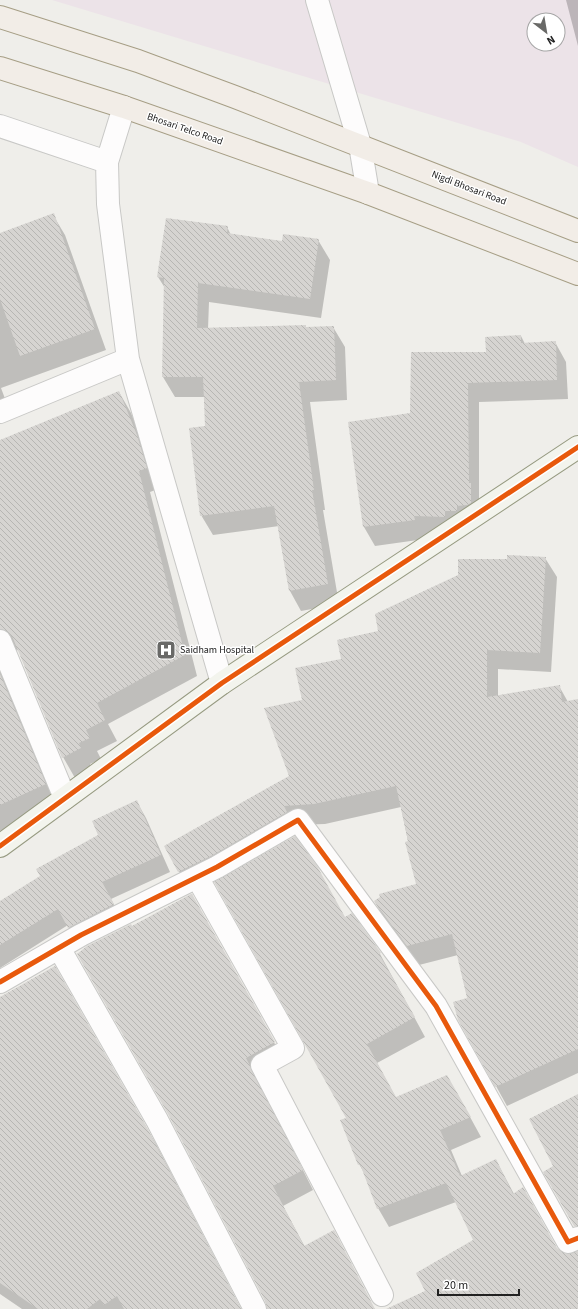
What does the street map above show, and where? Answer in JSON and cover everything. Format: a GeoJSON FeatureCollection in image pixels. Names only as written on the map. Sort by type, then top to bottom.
{"type":"FeatureCollection","features":[{"type":"Feature","properties":{"kind":"main road"},"geometry":{"type":"LineString","coordinates":[[0,17],[138,61],[360,146]]}},
{"type":"Feature","properties":{"kind":"main road","name":"Bhosari Telco Road"},"geometry":{"type":"LineString","coordinates":[[0,68],[124,108],[368,193]]}},
{"type":"Feature","properties":{"kind":"main road","name":"Nigdi Bhosari Road"},"geometry":{"type":"LineString","coordinates":[[360,146],[578,231]]}},
{"type":"Feature","properties":{"kind":"main road"},"geometry":{"type":"LineString","coordinates":[[368,193],[578,274]]}},
{"type":"Feature","properties":{"kind":"street"},"geometry":{"type":"LineString","coordinates":[[317,0],[360,146],[368,193]]}},
{"type":"Feature","properties":{"kind":"street"},"geometry":{"type":"LineString","coordinates":[[124,108],[107,162],[108,204],[128,359],[222,683]]}},
{"type":"Feature","properties":{"kind":"street"},"geometry":{"type":"LineString","coordinates":[[0,126],[107,162]]}},
{"type":"Feature","properties":{"kind":"street"},"geometry":{"type":"LineString","coordinates":[[0,412],[128,359]]}},
{"type":"Feature","properties":{"kind":"street"},"geometry":{"type":"LineString","coordinates":[[0,846],[222,683],[578,447]]}},
{"type":"Feature","properties":{"kind":"street"},"geometry":{"type":"LineString","coordinates":[[0,641],[65,798]]}},
{"type":"Feature","properties":{"kind":"street"},"geometry":{"type":"LineString","coordinates":[[0,982],[80,935],[196,877],[298,820],[436,1006],[575,1244]]}},
{"type":"Feature","properties":{"kind":"street"},"geometry":{"type":"LineString","coordinates":[[196,877],[293,1048],[262,1065],[382,1295]]}},
{"type":"Feature","properties":{"kind":"street"},"geometry":{"type":"LineString","coordinates":[[58,948],[157,1120],[255,1309]]}},
{"type":"Feature","properties":{"kind":"shaded area"},"geometry":{"type":"Polygon","coordinates":[[[52,0],[578,0],[578,167],[521,142],[52,0]]]}},
{"type":"Feature","properties":{"kind":"building"},"geometry":{"type":"Polygon","coordinates":[[[54,213],[95,329],[20,356],[0,299],[0,233],[54,213]]]}},
{"type":"Feature","properties":{"kind":"building"},"geometry":{"type":"Polygon","coordinates":[[[166,218],[228,226],[227,233],[282,241],[283,234],[319,239],[310,299],[198,283],[197,328],[306,325],[306,327],[334,326],[336,380],[299,382],[314,490],[312,490],[328,584],[289,591],[274,506],[200,516],[189,428],[205,426],[203,377],[162,377],[164,278],[157,277],[166,218]]]}},
{"type":"Feature","properties":{"kind":"building"},"geometry":{"type":"Polygon","coordinates":[[[521,335],[521,343],[556,341],[557,380],[468,383],[469,483],[471,483],[471,503],[457,506],[457,511],[445,511],[445,517],[414,516],[415,520],[363,527],[348,422],[410,413],[411,352],[486,352],[485,337],[521,335]]]}},
{"type":"Feature","properties":{"kind":"building"},"geometry":{"type":"Polygon","coordinates":[[[119,391],[137,435],[147,468],[139,471],[185,655],[97,703],[105,720],[86,730],[90,738],[79,743],[81,748],[62,758],[12,636],[7,631],[0,629],[0,440],[119,391]]]}},
{"type":"Feature","properties":{"kind":"building"},"geometry":{"type":"Polygon","coordinates":[[[507,555],[546,557],[540,653],[487,650],[487,697],[560,685],[562,702],[578,699],[578,1049],[495,1087],[458,1020],[453,1002],[467,998],[452,934],[407,946],[374,901],[380,897],[379,894],[416,884],[405,842],[408,841],[396,786],[314,804],[284,806],[287,812],[211,856],[178,872],[164,846],[289,776],[264,708],[302,700],[295,668],[341,659],[337,640],[378,631],[375,614],[458,575],[458,559],[507,559],[507,555]]]}},
{"type":"Feature","properties":{"kind":"building"},"geometry":{"type":"Polygon","coordinates":[[[0,674],[46,784],[0,805],[0,674]]]}},
{"type":"Feature","properties":{"kind":"building"},"geometry":{"type":"Polygon","coordinates":[[[137,800],[161,855],[102,882],[114,904],[68,928],[58,909],[0,945],[0,901],[40,876],[36,869],[98,835],[92,821],[137,800]]]}},
{"type":"Feature","properties":{"kind":"building"},"geometry":{"type":"Polygon","coordinates":[[[295,836],[317,866],[345,917],[352,913],[381,953],[379,954],[415,1017],[367,1044],[396,1097],[447,1075],[471,1117],[440,1130],[460,1176],[496,1159],[513,1194],[523,1187],[557,1248],[566,1254],[578,1251],[578,1309],[386,1309],[425,1291],[416,1273],[473,1240],[446,1183],[377,1209],[360,1164],[358,1165],[340,1120],[346,1118],[214,882],[295,836]]]}},
{"type":"Feature","properties":{"kind":"building"},"geometry":{"type":"Polygon","coordinates":[[[191,894],[275,1042],[246,1058],[303,1170],[273,1186],[304,1246],[334,1230],[375,1309],[267,1309],[266,1303],[168,1114],[77,954],[87,946],[131,924],[132,926],[191,894]]]}},
{"type":"Feature","properties":{"kind":"building"},"geometry":{"type":"Polygon","coordinates":[[[55,966],[146,1126],[241,1309],[124,1309],[117,1296],[104,1305],[100,1299],[87,1309],[38,1309],[0,1283],[0,997],[55,966]]]}},
{"type":"Feature","properties":{"kind":"building"},"geometry":{"type":"Polygon","coordinates":[[[578,1094],[578,1226],[574,1226],[543,1172],[553,1166],[529,1119],[578,1094]]]}},
{"type":"Feature","properties":{"kind":"cycle path"},"geometry":{"type":"LineString","coordinates":[[0,846],[222,683],[578,447]]}},
{"type":"Feature","properties":{"kind":"cycle path"},"geometry":{"type":"LineString","coordinates":[[0,982],[81,935],[217,867],[298,820],[436,1006],[568,1242],[578,1238]]}},
{"type":"Feature","properties":{"kind":"place","name":"Saidham Hospital"},"geometry":{"type":"Point","coordinates":[166,650]}}]}
